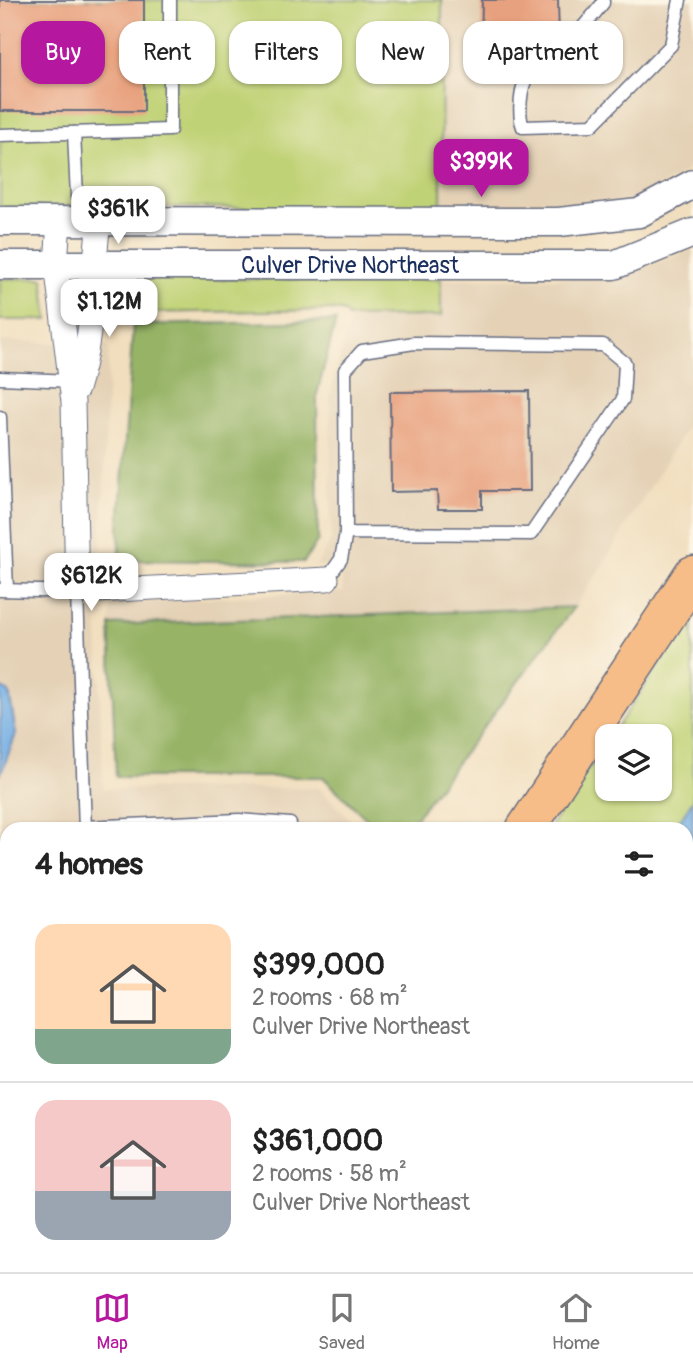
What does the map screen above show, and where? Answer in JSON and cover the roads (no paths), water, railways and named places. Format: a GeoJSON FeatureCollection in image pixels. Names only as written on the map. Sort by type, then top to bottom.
{"type":"FeatureCollection","features":[{"type":"Feature","properties":{"kind":"highway"},"geometry":{"type":"LineString","coordinates":[[530,822],[693,575]]}},
{"type":"Feature","properties":{"kind":"street","name":"Culver Drive Northeast"},"geometry":{"type":"LineString","coordinates":[[0,221],[559,222],[639,213],[693,184]]}},
{"type":"Feature","properties":{"kind":"street"},"geometry":{"type":"LineString","coordinates":[[59,221],[56,264],[75,388],[77,592],[327,579]]}},
{"type":"Feature","properties":{"kind":"street"},"geometry":{"type":"LineString","coordinates":[[75,388],[88,336],[99,221]]}},
{"type":"Feature","properties":{"kind":"street","name":"Culver Drive Northeast"},"geometry":{"type":"LineString","coordinates":[[0,265],[614,265],[693,233]]}},
{"type":"Feature","properties":{"kind":"lane"},"geometry":{"type":"LineString","coordinates":[[0,135],[170,130],[170,0]]}},
{"type":"Feature","properties":{"kind":"lane"},"geometry":{"type":"LineString","coordinates":[[603,0],[583,28],[550,61],[528,75],[523,86],[519,117],[523,127],[592,125],[671,45],[680,0]]}},
{"type":"Feature","properties":{"kind":"lane"},"geometry":{"type":"LineString","coordinates":[[59,221],[77,197],[74,133]]}},
{"type":"Feature","properties":{"kind":"lane"},"geometry":{"type":"LineString","coordinates":[[77,197],[99,221]]}},
{"type":"Feature","properties":{"kind":"lane"},"geometry":{"type":"LineString","coordinates":[[327,579],[341,559],[346,533],[345,370],[362,351],[414,343],[603,345],[625,363],[623,399],[531,534],[346,533]]}},
{"type":"Feature","properties":{"kind":"lane"},"geometry":{"type":"LineString","coordinates":[[0,378],[75,388]]}},
{"type":"Feature","properties":{"kind":"lane"},"geometry":{"type":"LineString","coordinates":[[0,417],[4,590],[77,592],[85,822]]}},
{"type":"Feature","properties":{"kind":"lane"},"geometry":{"type":"LineString","coordinates":[[200,822],[264,822]]}},
{"type":"Feature","properties":{"kind":"water"},"geometry":{"type":"Polygon","coordinates":[[[0,687],[9,692],[16,734],[0,776],[0,687]]]}},
{"type":"Feature","properties":{"kind":"water"},"geometry":{"type":"Polygon","coordinates":[[[693,800],[693,822],[679,822],[693,800]]]}}]}
